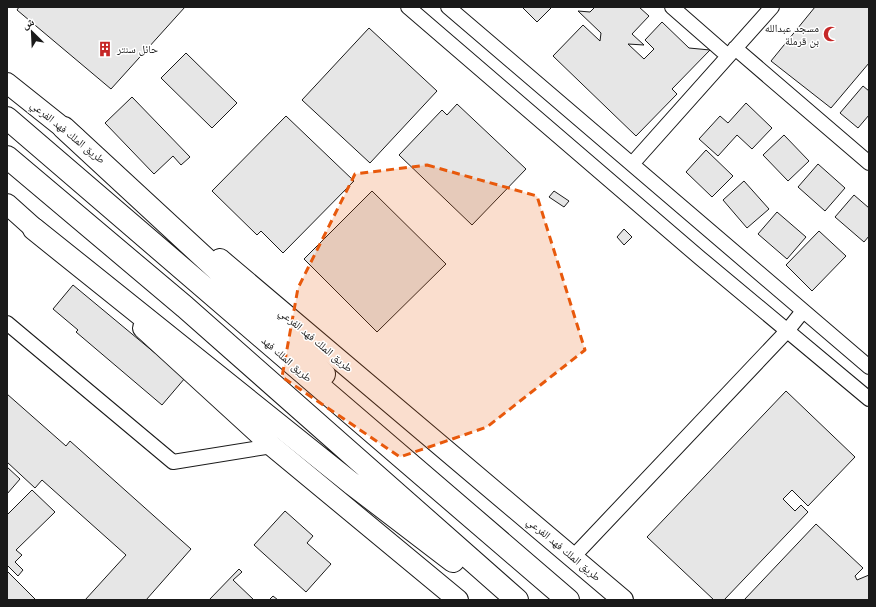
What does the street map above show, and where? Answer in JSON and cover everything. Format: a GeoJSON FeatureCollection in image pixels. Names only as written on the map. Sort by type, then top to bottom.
{"type":"FeatureCollection","features":[{"type":"Feature","properties":{"kind":"highway","name":"طريق الملك فهد"},"geometry":{"type":"LineString","coordinates":[[7,118],[568,600]]}},
{"type":"Feature","properties":{"kind":"highway"},"geometry":{"type":"LineString","coordinates":[[64,128],[222,274],[472,518]]}},
{"type":"Feature","properties":{"kind":"highway"},"geometry":{"type":"LineString","coordinates":[[7,157],[185,307],[517,600]]}},
{"type":"Feature","properties":{"kind":"highway"},"geometry":{"type":"LineString","coordinates":[[34,229],[351,484],[452,560],[510,600]]}},
{"type":"Feature","properties":{"kind":"main road","name":"طريق الملك فهد الفرعي"},"geometry":{"type":"LineString","coordinates":[[7,84],[64,128],[623,600]]}},
{"type":"Feature","properties":{"kind":"main road"},"geometry":{"type":"LineString","coordinates":[[7,204],[272,446],[458,600]]}},
{"type":"Feature","properties":{"kind":"street"},"geometry":{"type":"LineString","coordinates":[[408,7],[688,248],[869,399]]}},
{"type":"Feature","properties":{"kind":"street"},"geometry":{"type":"LineString","coordinates":[[448,7],[869,367]]}},
{"type":"Feature","properties":{"kind":"street"},"geometry":{"type":"LineString","coordinates":[[672,7],[731,52],[869,163]]}},
{"type":"Feature","properties":{"kind":"street"},"geometry":{"type":"LineString","coordinates":[[632,164],[772,7]]}},
{"type":"Feature","properties":{"kind":"street"},"geometry":{"type":"LineString","coordinates":[[572,557],[787,331],[803,311]]}},
{"type":"Feature","properties":{"kind":"street"},"geometry":{"type":"LineString","coordinates":[[7,323],[173,462],[272,446]]}},
{"type":"Feature","properties":{"kind":"highlighted area"},"geometry":{"type":"Polygon","coordinates":[[[427,165],[537,196],[585,350],[487,427],[400,457],[282,377],[298,288],[355,174],[427,165]]]}},
{"type":"Feature","properties":{"kind":"building","name":"حائل سنتر"},"geometry":{"type":"Polygon","coordinates":[[[19,7],[185,7],[111,89],[17,10],[19,7]]]}},
{"type":"Feature","properties":{"kind":"building"},"geometry":{"type":"Polygon","coordinates":[[[522,7],[552,7],[537,22],[522,7]]]}},
{"type":"Feature","properties":{"kind":"building"},"geometry":{"type":"Polygon","coordinates":[[[595,7],[639,7],[649,16],[632,34],[644,45],[628,44],[644,59],[654,49],[645,40],[662,22],[689,48],[710,50],[672,89],[677,94],[636,136],[553,56],[583,25],[600,41],[601,33],[578,11],[590,12],[595,7]]]}},
{"type":"Feature","properties":{"kind":"building","name":"مسجد عبدالله بن قرملة"},"geometry":{"type":"Polygon","coordinates":[[[815,7],[869,7],[869,63],[831,108],[771,61],[815,7]]]}},
{"type":"Feature","properties":{"kind":"building"},"geometry":{"type":"Polygon","coordinates":[[[369,28],[437,91],[370,163],[302,100],[369,28]]]}},
{"type":"Feature","properties":{"kind":"building"},"geometry":{"type":"Polygon","coordinates":[[[186,53],[237,103],[212,128],[161,78],[186,53]]]}},
{"type":"Feature","properties":{"kind":"building"},"geometry":{"type":"Polygon","coordinates":[[[863,86],[869,91],[869,115],[858,128],[840,113],[863,86]]]}},
{"type":"Feature","properties":{"kind":"building"},"geometry":{"type":"Polygon","coordinates":[[[132,97],[190,157],[181,165],[173,156],[154,174],[105,123],[132,97]]]}},
{"type":"Feature","properties":{"kind":"building"},"geometry":{"type":"Polygon","coordinates":[[[746,103],[772,128],[752,149],[737,135],[718,156],[699,139],[720,116],[728,123],[746,103]]]}},
{"type":"Feature","properties":{"kind":"building"},"geometry":{"type":"Polygon","coordinates":[[[457,104],[526,169],[472,225],[399,155],[442,110],[447,115],[457,104]]]}},
{"type":"Feature","properties":{"kind":"building"},"geometry":{"type":"Polygon","coordinates":[[[286,116],[354,181],[283,253],[261,231],[257,235],[212,191],[286,116]]]}},
{"type":"Feature","properties":{"kind":"building"},"geometry":{"type":"Polygon","coordinates":[[[784,135],[809,161],[788,181],[763,155],[784,135]]]}},
{"type":"Feature","properties":{"kind":"building"},"geometry":{"type":"Polygon","coordinates":[[[706,150],[733,176],[712,197],[686,172],[706,150]]]}},
{"type":"Feature","properties":{"kind":"building"},"geometry":{"type":"Polygon","coordinates":[[[818,164],[845,188],[825,211],[798,187],[818,164]]]}},
{"type":"Feature","properties":{"kind":"building"},"geometry":{"type":"Polygon","coordinates":[[[744,181],[769,209],[747,228],[723,200],[744,181]]]}},
{"type":"Feature","properties":{"kind":"building"},"geometry":{"type":"Polygon","coordinates":[[[372,191],[446,264],[377,332],[304,259],[372,191]]]}},
{"type":"Feature","properties":{"kind":"building"},"geometry":{"type":"Polygon","coordinates":[[[554,191],[569,201],[564,207],[549,197],[554,191]]]}},
{"type":"Feature","properties":{"kind":"building"},"geometry":{"type":"Polygon","coordinates":[[[854,195],[869,208],[869,236],[864,242],[835,217],[854,195]]]}},
{"type":"Feature","properties":{"kind":"building"},"geometry":{"type":"Polygon","coordinates":[[[777,212],[806,237],[787,259],[758,234],[777,212]]]}},
{"type":"Feature","properties":{"kind":"building"},"geometry":{"type":"Polygon","coordinates":[[[624,229],[632,237],[624,245],[617,237],[624,229]]]}},
{"type":"Feature","properties":{"kind":"building"},"geometry":{"type":"Polygon","coordinates":[[[819,231],[846,256],[812,291],[786,265],[819,231]]]}},
{"type":"Feature","properties":{"kind":"building"},"geometry":{"type":"Polygon","coordinates":[[[73,285],[185,378],[162,405],[76,332],[78,330],[53,309],[73,285]]]}},
{"type":"Feature","properties":{"kind":"building"},"geometry":{"type":"Polygon","coordinates":[[[786,391],[855,457],[808,506],[792,490],[783,499],[795,511],[801,505],[808,512],[724,600],[714,600],[647,537],[786,391]]]}},
{"type":"Feature","properties":{"kind":"building"},"geometry":{"type":"Polygon","coordinates":[[[7,394],[66,446],[70,441],[191,549],[146,600],[85,600],[126,555],[42,480],[35,488],[7,462],[7,394]]]}},
{"type":"Feature","properties":{"kind":"building"},"geometry":{"type":"Polygon","coordinates":[[[7,467],[20,479],[7,494],[7,467]]]}},
{"type":"Feature","properties":{"kind":"building"},"geometry":{"type":"Polygon","coordinates":[[[32,490],[55,512],[16,550],[22,555],[15,562],[23,570],[18,576],[7,565],[7,515],[32,490]]]}},
{"type":"Feature","properties":{"kind":"building"},"geometry":{"type":"Polygon","coordinates":[[[285,511],[313,536],[307,543],[331,564],[306,592],[254,545],[285,511]]]}},
{"type":"Feature","properties":{"kind":"building"},"geometry":{"type":"Polygon","coordinates":[[[816,524],[863,568],[855,576],[857,580],[869,575],[869,600],[744,600],[816,524]]]}},
{"type":"Feature","properties":{"kind":"building"},"geometry":{"type":"Polygon","coordinates":[[[239,569],[242,572],[233,580],[254,600],[209,600],[239,569]]]}},
{"type":"Feature","properties":{"kind":"building"},"geometry":{"type":"Polygon","coordinates":[[[7,571],[36,600],[7,600],[7,571]]]}},
{"type":"Feature","properties":{"kind":"building"},"geometry":{"type":"Polygon","coordinates":[[[273,596],[278,600],[269,600],[273,596]]]}},
{"type":"Feature","properties":{"kind":"place","name":"مسجد عبدالله بن قرملة"},"geometry":{"type":"Point","coordinates":[831,34]}},
{"type":"Feature","properties":{"kind":"place","name":"حائل سنتر"},"geometry":{"type":"Point","coordinates":[105,49]}}]}
